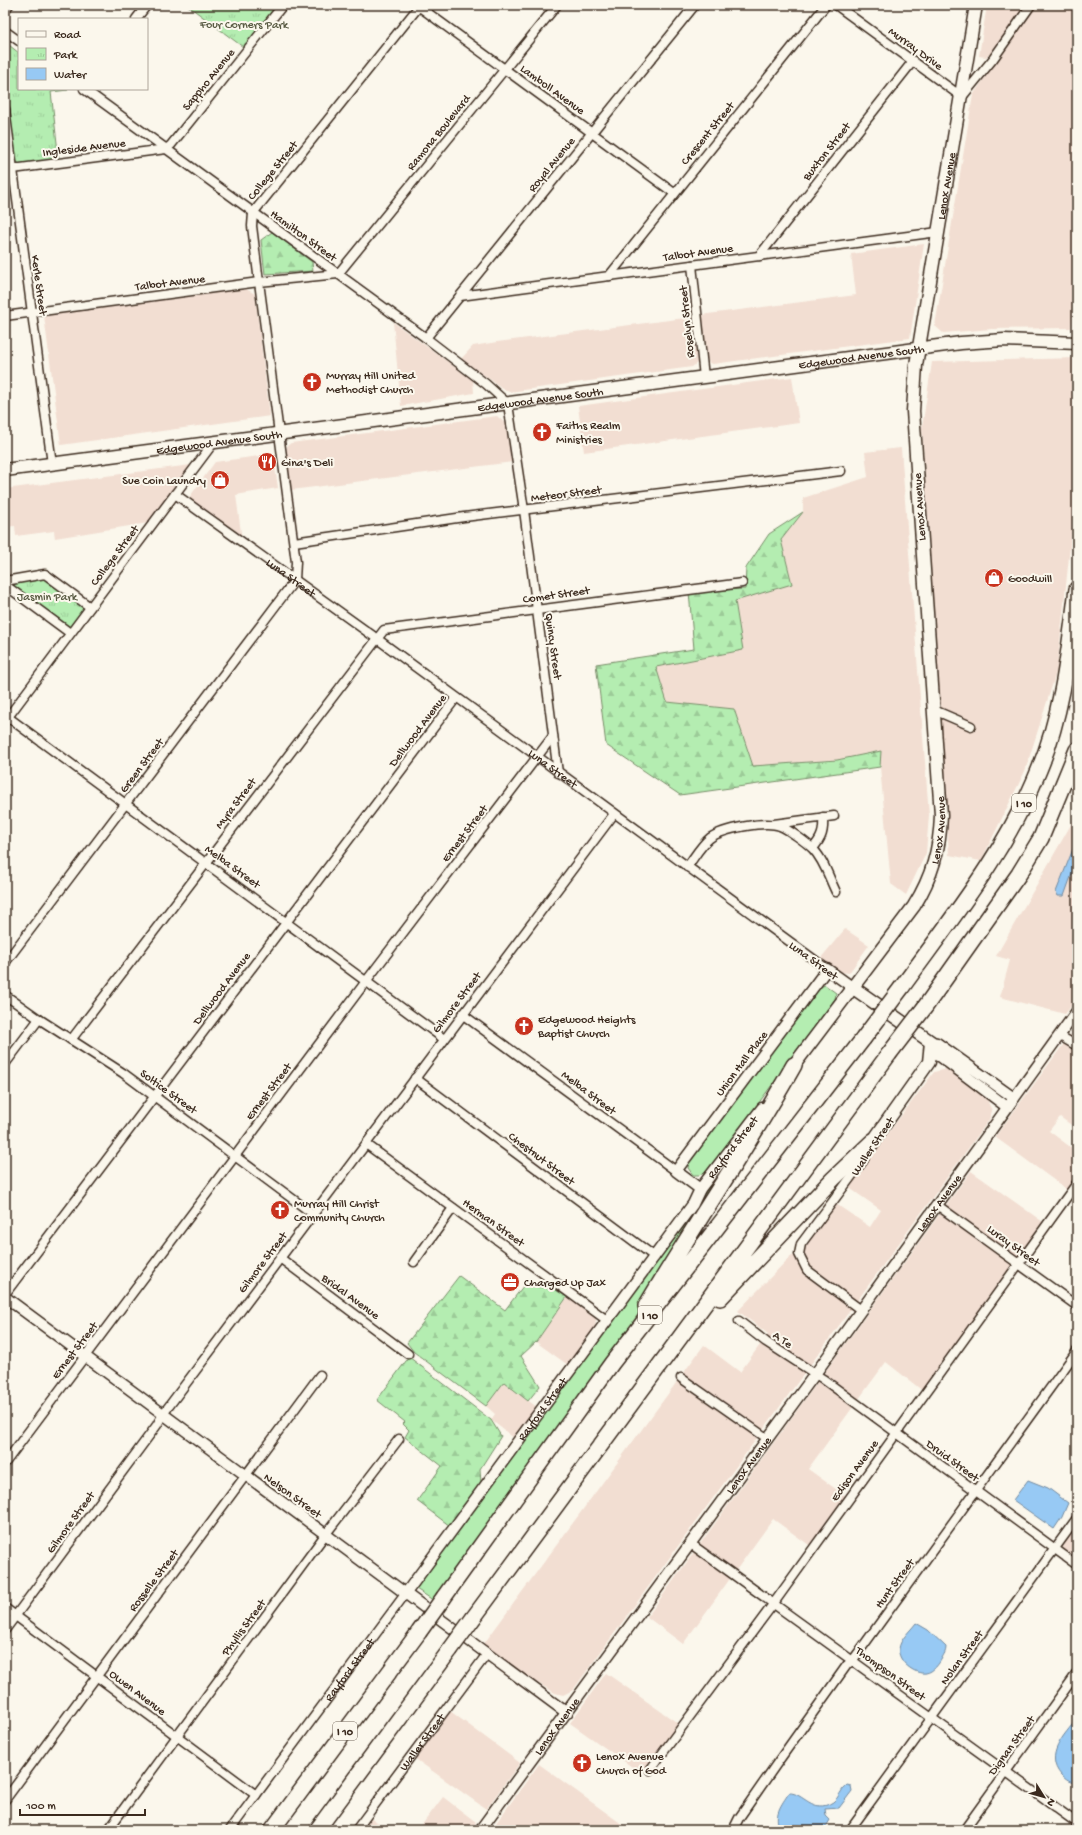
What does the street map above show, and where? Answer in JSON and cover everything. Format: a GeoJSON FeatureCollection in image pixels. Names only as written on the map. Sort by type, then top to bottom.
{"type":"FeatureCollection","features":[{"type":"Feature","properties":{"kind":"highway","name":"I 10"},"geometry":{"type":"LineString","coordinates":[[272,1830],[419,1632],[612,1363],[863,1039],[977,884],[1021,810],[1040,769],[1056,720],[1067,667],[1077,589]]}},
{"type":"Feature","properties":{"kind":"highway","name":"I 10"},"geometry":{"type":"LineString","coordinates":[[317,1830],[925,1007],[1019,874],[1042,838],[1077,750]]}},
{"type":"Feature","properties":{"kind":"highway"},"geometry":{"type":"LineString","coordinates":[[612,1363],[680,1250],[772,1106],[794,1065]]}},
{"type":"Feature","properties":{"kind":"highway"},"geometry":{"type":"LineString","coordinates":[[627,1409],[713,1305],[833,1179],[873,1141]]}},
{"type":"Feature","properties":{"kind":"main road","name":"Lenox Avenue"},"geometry":{"type":"LineString","coordinates":[[852,987],[869,968],[914,906],[935,863],[941,835],[941,815],[913,411],[916,365],[962,97],[976,5]]}},
{"type":"Feature","properties":{"kind":"main road","name":"Edgewood Avenue South"},"geometry":{"type":"LineString","coordinates":[[5,470],[961,343],[1004,340],[1077,343]]}},
{"type":"Feature","properties":{"kind":"main road","name":"Luna Street"},"geometry":{"type":"LineString","coordinates":[[852,987],[931,1042]]}},
{"type":"Feature","properties":{"kind":"main road","name":"Rayford Street"},"geometry":{"type":"LineString","coordinates":[[794,1065],[852,987]]}},
{"type":"Feature","properties":{"kind":"main road","name":"Waller Street"},"geometry":{"type":"LineString","coordinates":[[873,1141],[929,1062],[931,1042]]}},
{"type":"Feature","properties":{"kind":"street"},"geometry":{"type":"LineString","coordinates":[[5,10],[9,5]]}},
{"type":"Feature","properties":{"kind":"street"},"geometry":{"type":"LineString","coordinates":[[137,18],[147,5]]}},
{"type":"Feature","properties":{"kind":"street","name":"Sappho Avenue"},"geometry":{"type":"LineString","coordinates":[[166,149],[171,145],[283,5]]}},
{"type":"Feature","properties":{"kind":"street","name":"Ramona Boulevard"},"geometry":{"type":"LineString","coordinates":[[338,274],[557,5]]}},
{"type":"Feature","properties":{"kind":"street","name":"Royal Avenue"},"geometry":{"type":"LineString","coordinates":[[426,338],[695,5]]}},
{"type":"Feature","properties":{"kind":"street","name":"Crescent Street"},"geometry":{"type":"LineString","coordinates":[[609,276],[826,5]]}},
{"type":"Feature","properties":{"kind":"street","name":"Murray Drive"},"geometry":{"type":"LineString","coordinates":[[836,5],[962,97]]}},
{"type":"Feature","properties":{"kind":"street"},"geometry":{"type":"LineString","coordinates":[[962,97],[993,58],[1030,5]]}},
{"type":"Feature","properties":{"kind":"street","name":"Lamboll Avenue"},"geometry":{"type":"LineString","coordinates":[[419,6],[674,193]]}},
{"type":"Feature","properties":{"kind":"street","name":"College Street"},"geometry":{"type":"LineString","coordinates":[[295,580],[296,562],[294,542],[252,226],[253,213],[419,6]]}},
{"type":"Feature","properties":{"kind":"street"},"geometry":{"type":"LineString","coordinates":[[5,31],[18,40]]}},
{"type":"Feature","properties":{"kind":"street","name":"Buxton Street"},"geometry":{"type":"LineString","coordinates":[[758,256],[913,61]]}},
{"type":"Feature","properties":{"kind":"street","name":"Hamilton Street"},"geometry":{"type":"LineString","coordinates":[[85,90],[426,338],[486,384],[508,404]]}},
{"type":"Feature","properties":{"kind":"street","name":"Kerle Street"},"geometry":{"type":"LineString","coordinates":[[5,109],[9,169],[32,313],[52,464]]}},
{"type":"Feature","properties":{"kind":"street","name":"Ingleside Avenue"},"geometry":{"type":"LineString","coordinates":[[9,169],[166,149]]}},
{"type":"Feature","properties":{"kind":"street","name":"Talbot Avenue"},"geometry":{"type":"LineString","coordinates":[[460,296],[938,232]]}},
{"type":"Feature","properties":{"kind":"street","name":"Roselyn Street"},"geometry":{"type":"LineString","coordinates":[[692,265],[704,377]]}},
{"type":"Feature","properties":{"kind":"street","name":"Talbot Avenue"},"geometry":{"type":"LineString","coordinates":[[5,316],[259,282],[338,274]]}},
{"type":"Feature","properties":{"kind":"street","name":"Quincy Street"},"geometry":{"type":"LineString","coordinates":[[508,404],[524,510],[558,773]]}},
{"type":"Feature","properties":{"kind":"street","name":"College Street"},"geometry":{"type":"LineString","coordinates":[[6,718],[214,442]]}},
{"type":"Feature","properties":{"kind":"street","name":"Meteor Street"},"geometry":{"type":"LineString","coordinates":[[294,542],[524,510],[841,471]]}},
{"type":"Feature","properties":{"kind":"street","name":"Luna Street"},"geometry":{"type":"LineString","coordinates":[[175,494],[376,638],[558,773],[852,987]]}},
{"type":"Feature","properties":{"kind":"street"},"geometry":{"type":"LineString","coordinates":[[5,581],[45,574],[90,607]]}},
{"type":"Feature","properties":{"kind":"street","name":"Green Street"},"geometry":{"type":"LineString","coordinates":[[5,963],[295,580]]}},
{"type":"Feature","properties":{"kind":"street","name":"Comet Street"},"geometry":{"type":"LineString","coordinates":[[376,638],[384,630],[742,582]]}},
{"type":"Feature","properties":{"kind":"street"},"geometry":{"type":"LineString","coordinates":[[5,585],[70,633]]}},
{"type":"Feature","properties":{"kind":"street","name":"Myra Street"},"geometry":{"type":"LineString","coordinates":[[71,1040],[376,638]]}},
{"type":"Feature","properties":{"kind":"street","name":"Dellwood Avenue"},"geometry":{"type":"LineString","coordinates":[[5,1296],[154,1095],[456,698]]}},
{"type":"Feature","properties":{"kind":"street"},"geometry":{"type":"LineString","coordinates":[[934,710],[971,726]]}},
{"type":"Feature","properties":{"kind":"street","name":"Melba Street"},"geometry":{"type":"LineString","coordinates":[[6,718],[206,862],[444,1038]]}},
{"type":"Feature","properties":{"kind":"street","name":"Ernest Street"},"geometry":{"type":"LineString","coordinates":[[5,1463],[367,980],[553,736]]}},
{"type":"Feature","properties":{"kind":"street","name":"Gilmore Street"},"geometry":{"type":"LineString","coordinates":[[5,1630],[157,1425],[163,1414],[462,1014],[614,814]]}},
{"type":"Feature","properties":{"kind":"street"},"geometry":{"type":"LineString","coordinates":[[687,867],[702,846],[719,832],[728,829],[834,816]]}},
{"type":"Feature","properties":{"kind":"street"},"geometry":{"type":"LineString","coordinates":[[813,848],[823,833],[823,817]]}},
{"type":"Feature","properties":{"kind":"street"},"geometry":{"type":"LineString","coordinates":[[771,824],[780,826],[813,848],[821,859],[836,892]]}},
{"type":"Feature","properties":{"kind":"street","name":"Union Hall Place"},"geometry":{"type":"LineString","coordinates":[[676,1171],[827,969]]}},
{"type":"Feature","properties":{"kind":"street","name":"Soltice Street"},"geometry":{"type":"LineString","coordinates":[[5,995],[154,1095],[313,1214]]}},
{"type":"Feature","properties":{"kind":"street","name":"Lenox Avenue"},"geometry":{"type":"LineString","coordinates":[[480,1830],[692,1544],[1007,1107],[1060,1036],[1077,1010]]}},
{"type":"Feature","properties":{"kind":"street","name":"Melba Street"},"geometry":{"type":"LineString","coordinates":[[462,1014],[700,1189]]}},
{"type":"Feature","properties":{"kind":"street"},"geometry":{"type":"LineString","coordinates":[[5,1064],[39,1019]]}},
{"type":"Feature","properties":{"kind":"street"},"geometry":{"type":"LineString","coordinates":[[1060,1036],[1077,1046]]}},
{"type":"Feature","properties":{"kind":"street","name":"Luna Street"},"geometry":{"type":"LineString","coordinates":[[1007,1107],[933,1051],[931,1042],[937,1043],[1014,1098]]}},
{"type":"Feature","properties":{"kind":"street","name":"Rayford Street"},"geometry":{"type":"LineString","coordinates":[[230,1830],[608,1321],[693,1204],[700,1189],[794,1065]]}},
{"type":"Feature","properties":{"kind":"street","name":"Chestnut Street"},"geometry":{"type":"LineString","coordinates":[[415,1078],[655,1257]]}},
{"type":"Feature","properties":{"kind":"street","name":"Waller Street"},"geometry":{"type":"LineString","coordinates":[[861,1310],[807,1270],[799,1254],[801,1244],[863,1161],[873,1141]]}},
{"type":"Feature","properties":{"kind":"street","name":"Herman Street"},"geometry":{"type":"LineString","coordinates":[[366,1144],[608,1321]]}},
{"type":"Feature","properties":{"kind":"street","name":"Edison Avenue"},"geometry":{"type":"LineString","coordinates":[[650,1770],[774,1603],[1077,1183]]}},
{"type":"Feature","properties":{"kind":"street","name":"Luray Street"},"geometry":{"type":"LineString","coordinates":[[937,1204],[1077,1306]]}},
{"type":"Feature","properties":{"kind":"street"},"geometry":{"type":"LineString","coordinates":[[414,1262],[453,1208]]}},
{"type":"Feature","properties":{"kind":"street","name":"Bridal Avenue"},"geometry":{"type":"LineString","coordinates":[[280,1258],[408,1354]]}},
{"type":"Feature","properties":{"kind":"street","name":"Nelson Street"},"geometry":{"type":"LineString","coordinates":[[5,1296],[566,1713]]}},
{"type":"Feature","properties":{"kind":"street","name":"A Te"},"geometry":{"type":"LineString","coordinates":[[740,1321],[766,1342],[815,1374]]}},
{"type":"Feature","properties":{"kind":"street","name":"Hunt Street"},"geometry":{"type":"LineString","coordinates":[[733,1830],[739,1818],[847,1665],[853,1660],[1077,1351]]}},
{"type":"Feature","properties":{"kind":"street","name":"Druid Street"},"geometry":{"type":"LineString","coordinates":[[815,1374],[1077,1565]]}},
{"type":"Feature","properties":{"kind":"street","name":"Rosselle Street"},"geometry":{"type":"LineString","coordinates":[[5,1800],[320,1375]]}},
{"type":"Feature","properties":{"kind":"street"},"geometry":{"type":"LineString","coordinates":[[681,1378],[768,1439]]}},
{"type":"Feature","properties":{"kind":"street","name":"Phyllis Street"},"geometry":{"type":"LineString","coordinates":[[108,1830],[326,1535],[399,1439]]}},
{"type":"Feature","properties":{"kind":"street","name":"Nolan Street"},"geometry":{"type":"LineString","coordinates":[[850,1830],[1077,1518]]}},
{"type":"Feature","properties":{"kind":"street","name":"Thompson Street"},"geometry":{"type":"LineString","coordinates":[[692,1544],[1077,1823]]}},
{"type":"Feature","properties":{"kind":"street","name":"Owen Avenue"},"geometry":{"type":"LineString","coordinates":[[5,1608],[176,1737],[256,1795]]}},
{"type":"Feature","properties":{"kind":"street","name":"Waller Street"},"geometry":{"type":"LineString","coordinates":[[356,1830],[487,1654]]}},
{"type":"Feature","properties":{"kind":"street","name":"Dignan Street"},"geometry":{"type":"LineString","coordinates":[[964,1830],[1077,1673]]}},
{"type":"Feature","properties":{"kind":"shaded area"},"geometry":{"type":"Polygon","coordinates":[[[987,5],[1026,5],[992,53],[986,57],[979,56],[987,5]]]}},
{"type":"Feature","properties":{"kind":"shaded area"},"geometry":{"type":"Polygon","coordinates":[[[1035,5],[1077,5],[1077,276],[1071,328],[992,329],[943,333],[935,326],[973,95],[1035,5]]]}},
{"type":"Feature","properties":{"kind":"shaded area"},"geometry":{"type":"Polygon","coordinates":[[[924,244],[910,338],[713,364],[709,363],[707,359],[700,315],[856,295],[851,254],[924,244]]]}},
{"type":"Feature","properties":{"kind":"shaded area"},"geometry":{"type":"Polygon","coordinates":[[[246,289],[255,294],[270,416],[61,445],[44,316],[246,289]]]}},
{"type":"Feature","properties":{"kind":"shaded area"},"geometry":{"type":"Polygon","coordinates":[[[693,317],[697,363],[692,367],[509,392],[461,359],[473,346],[693,317]]]}},
{"type":"Feature","properties":{"kind":"shaded area"},"geometry":{"type":"Polygon","coordinates":[[[393,322],[473,380],[474,393],[401,406],[393,322]]]}},
{"type":"Feature","properties":{"kind":"shaded area"},"geometry":{"type":"Polygon","coordinates":[[[1077,358],[1077,481],[1057,670],[1025,771],[981,861],[949,855],[922,428],[932,362],[1077,358]]]}},
{"type":"Feature","properties":{"kind":"shaded area"},"geometry":{"type":"Polygon","coordinates":[[[792,377],[799,423],[584,452],[578,406],[792,377]]]}},
{"type":"Feature","properties":{"kind":"shaded area"},"geometry":{"type":"Polygon","coordinates":[[[497,416],[506,424],[513,462],[291,490],[286,451],[287,446],[291,443],[497,416]]]}},
{"type":"Feature","properties":{"kind":"shaded area"},"geometry":{"type":"Polygon","coordinates":[[[901,448],[929,815],[926,853],[906,895],[891,884],[880,767],[881,751],[838,760],[753,766],[734,709],[667,702],[656,667],[743,650],[735,601],[792,584],[781,540],[803,512],[803,498],[868,477],[865,452],[901,448]]]}},
{"type":"Feature","properties":{"kind":"shaded area"},"geometry":{"type":"Polygon","coordinates":[[[273,454],[278,488],[236,495],[242,540],[188,499],[215,462],[273,454]]]}},
{"type":"Feature","properties":{"kind":"shaded area"},"geometry":{"type":"Polygon","coordinates":[[[191,465],[148,523],[55,538],[54,531],[16,536],[15,526],[5,527],[5,489],[191,465]]]}},
{"type":"Feature","properties":{"kind":"shaded area"},"geometry":{"type":"Polygon","coordinates":[[[1073,821],[1077,822],[1077,999],[1065,1014],[1000,997],[1010,960],[996,956],[1073,821]]]}},
{"type":"Feature","properties":{"kind":"shaded area"},"geometry":{"type":"Polygon","coordinates":[[[845,929],[869,945],[849,973],[840,972],[820,959],[845,929]]]}},
{"type":"Feature","properties":{"kind":"shaded area"},"geometry":{"type":"Polygon","coordinates":[[[1077,1026],[1077,1129],[1060,1117],[1049,1131],[1077,1152],[1077,1189],[1073,1194],[995,1137],[1077,1026]]]}},
{"type":"Feature","properties":{"kind":"shaded area"},"geometry":{"type":"Polygon","coordinates":[[[946,1069],[986,1097],[992,1111],[989,1120],[573,1690],[563,1695],[555,1693],[531,1679],[483,1645],[704,1345],[740,1372],[768,1334],[738,1311],[789,1258],[802,1250],[836,1204],[870,1227],[881,1210],[848,1187],[934,1072],[946,1069]]]}},
{"type":"Feature","properties":{"kind":"shaded area"},"geometry":{"type":"Polygon","coordinates":[[[971,1171],[1050,1227],[928,1395],[886,1362],[808,1469],[851,1500],[816,1550],[773,1519],[683,1644],[647,1617],[971,1171]]]}},
{"type":"Feature","properties":{"kind":"shaded area"},"geometry":{"type":"Polygon","coordinates":[[[567,1297],[596,1319],[595,1328],[568,1365],[536,1342],[567,1297]]]}},
{"type":"Feature","properties":{"kind":"shaded area"},"geometry":{"type":"Polygon","coordinates":[[[504,1382],[538,1408],[514,1438],[491,1420],[495,1414],[486,1406],[504,1382]]]}},
{"type":"Feature","properties":{"kind":"shaded area"},"geometry":{"type":"Polygon","coordinates":[[[1077,1523],[1077,1558],[1060,1546],[1077,1523]]]}},
{"type":"Feature","properties":{"kind":"shaded area"},"geometry":{"type":"Polygon","coordinates":[[[606,1673],[679,1724],[642,1774],[570,1723],[606,1673]]]}},
{"type":"Feature","properties":{"kind":"shaded area"},"geometry":{"type":"Polygon","coordinates":[[[442,1705],[520,1763],[486,1809],[407,1753],[442,1705]]]}},
{"type":"Feature","properties":{"kind":"shaded area"},"geometry":{"type":"Polygon","coordinates":[[[539,1764],[630,1830],[491,1830],[539,1764]]]}},
{"type":"Feature","properties":{"kind":"shaded area"},"geometry":{"type":"Polygon","coordinates":[[[443,1797],[476,1822],[470,1830],[418,1830],[443,1797]]]}},
{"type":"Feature","properties":{"kind":"shaded area"},"geometry":{"type":"Polygon","coordinates":[[[363,1813],[387,1830],[350,1830],[363,1813]]]}},
{"type":"Feature","properties":{"kind":"green space","name":"Four Corners Park"},"geometry":{"type":"Polygon","coordinates":[[[187,5],[283,5],[247,50],[187,5]]]}},
{"type":"Feature","properties":{"kind":"green space"},"geometry":{"type":"Polygon","coordinates":[[[5,42],[18,52],[18,90],[68,90],[51,92],[59,160],[21,165],[15,160],[5,60],[5,42]]]}},
{"type":"Feature","properties":{"kind":"green space"},"geometry":{"type":"Polygon","coordinates":[[[272,232],[312,262],[313,271],[265,274],[261,240],[272,232]]]}},
{"type":"Feature","properties":{"kind":"green space"},"geometry":{"type":"Polygon","coordinates":[[[803,512],[781,540],[792,584],[735,601],[743,650],[656,667],[667,702],[734,709],[753,766],[837,760],[881,751],[880,767],[680,795],[606,745],[596,664],[694,649],[689,592],[745,589],[746,568],[769,534],[803,512]]]}},
{"type":"Feature","properties":{"kind":"green space","name":"Jasmin Park"},"geometry":{"type":"Polygon","coordinates":[[[43,577],[84,608],[69,628],[10,584],[43,577]]]}},
{"type":"Feature","properties":{"kind":"green space"},"geometry":{"type":"Polygon","coordinates":[[[825,985],[836,993],[835,999],[708,1172],[693,1175],[688,1168],[689,1162],[820,987],[825,985]]]}},
{"type":"Feature","properties":{"kind":"green space"},"geometry":{"type":"Polygon","coordinates":[[[743,1140],[685,1239],[603,1370],[436,1602],[416,1589],[692,1212],[701,1195],[743,1140]]]}},
{"type":"Feature","properties":{"kind":"green space"},"geometry":{"type":"Polygon","coordinates":[[[459,1276],[505,1310],[524,1285],[554,1289],[567,1297],[536,1342],[521,1356],[540,1386],[528,1401],[504,1382],[486,1406],[414,1352],[407,1343],[459,1276]]]}},
{"type":"Feature","properties":{"kind":"green space"},"geometry":{"type":"Polygon","coordinates":[[[409,1357],[491,1420],[501,1436],[480,1469],[481,1483],[450,1526],[417,1501],[442,1466],[405,1437],[409,1430],[403,1424],[405,1422],[377,1400],[409,1357]]]}},
{"type":"Feature","properties":{"kind":"water"},"geometry":{"type":"Polygon","coordinates":[[[1077,839],[1077,860],[1064,896],[1058,896],[1056,892],[1077,839]]]}},
{"type":"Feature","properties":{"kind":"water"},"geometry":{"type":"Polygon","coordinates":[[[1028,1480],[1048,1488],[1068,1503],[1062,1517],[1054,1529],[1013,1500],[1028,1480]]]}},
{"type":"Feature","properties":{"kind":"water"},"geometry":{"type":"Polygon","coordinates":[[[916,1623],[928,1630],[946,1647],[945,1653],[941,1660],[931,1671],[926,1673],[917,1672],[912,1669],[904,1662],[899,1654],[901,1642],[916,1623]]]}},
{"type":"Feature","properties":{"kind":"water"},"geometry":{"type":"Polygon","coordinates":[[[1077,1719],[1077,1782],[1071,1782],[1061,1775],[1056,1768],[1054,1760],[1055,1753],[1062,1738],[1077,1719]]]}},
{"type":"Feature","properties":{"kind":"water"},"geometry":{"type":"Polygon","coordinates":[[[847,1785],[851,1786],[852,1791],[839,1808],[825,1809],[826,1816],[830,1820],[824,1830],[780,1829],[777,1819],[779,1810],[789,1793],[799,1796],[814,1805],[820,1806],[833,1802],[847,1785]]]}},
{"type":"Feature","properties":{"kind":"place","name":"Murray Hill United Methodist Church"},"geometry":{"type":"Point","coordinates":[312,382]}},
{"type":"Feature","properties":{"kind":"place","name":"Faiths Realm Ministries"},"geometry":{"type":"Point","coordinates":[542,432]}},
{"type":"Feature","properties":{"kind":"place","name":"Gina's Deli"},"geometry":{"type":"Point","coordinates":[267,462]}},
{"type":"Feature","properties":{"kind":"place","name":"Sue Coin Laundry"},"geometry":{"type":"Point","coordinates":[220,480]}},
{"type":"Feature","properties":{"kind":"place","name":"Goodwill"},"geometry":{"type":"Point","coordinates":[994,578]}},
{"type":"Feature","properties":{"kind":"place","name":"Edgewood Heights Baptist Church"},"geometry":{"type":"Point","coordinates":[524,1026]}},
{"type":"Feature","properties":{"kind":"place","name":"Murray Hill Christ Community Church"},"geometry":{"type":"Point","coordinates":[280,1210]}},
{"type":"Feature","properties":{"kind":"place","name":"Charged Up Jax"},"geometry":{"type":"Point","coordinates":[510,1282]}},
{"type":"Feature","properties":{"kind":"place","name":"Lenox Avenue Church of God"},"geometry":{"type":"Point","coordinates":[582,1763]}}]}
